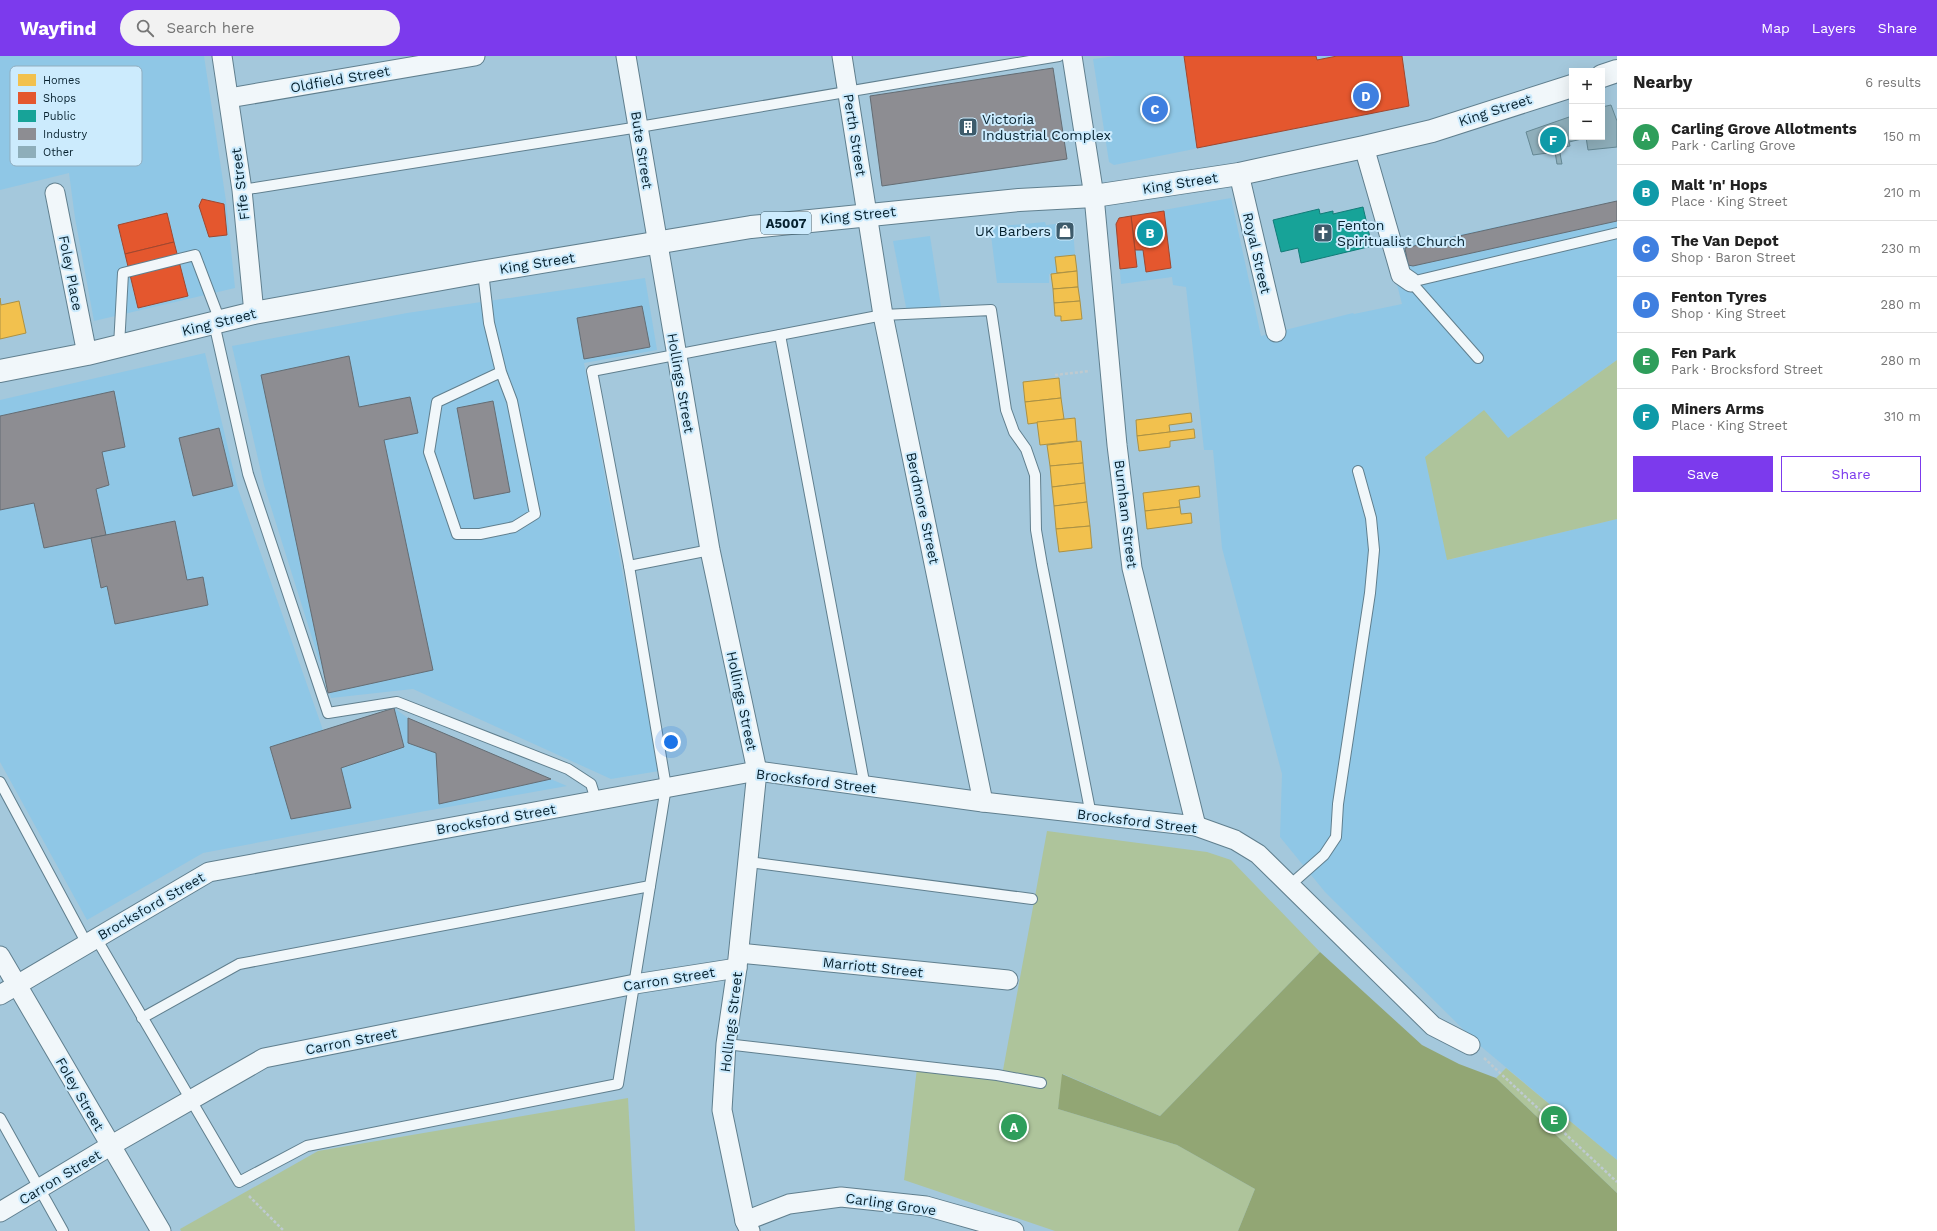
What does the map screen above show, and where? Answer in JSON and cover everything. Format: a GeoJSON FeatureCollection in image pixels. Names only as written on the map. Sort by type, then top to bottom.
{"type":"FeatureCollection","features":[{"type":"Feature","properties":{"kind":"main road"},"geometry":{"type":"LineString","coordinates":[[1605,75],[1617,71]]}},
{"type":"Feature","properties":{"kind":"main road","name":"King Street"},"geometry":{"type":"LineString","coordinates":[[0,371],[87,354],[254,313],[750,227],[1019,200],[1094,196],[1239,174],[1432,131],[1569,87]]}},
{"type":"Feature","properties":{"kind":"street","name":"Fife Street"},"geometry":{"type":"LineString","coordinates":[[222,56],[242,190],[254,313]]}},
{"type":"Feature","properties":{"kind":"street","name":"Oldfield Street"},"geometry":{"type":"LineString","coordinates":[[229,98],[475,56]]}},
{"type":"Feature","properties":{"kind":"street","name":"Bute Street"},"geometry":{"type":"LineString","coordinates":[[626,56],[657,244]]}},
{"type":"Feature","properties":{"kind":"street","name":"Perth Street"},"geometry":{"type":"LineString","coordinates":[[842,56],[868,214]]}},
{"type":"Feature","properties":{"kind":"street","name":"Burnham Street"},"geometry":{"type":"LineString","coordinates":[[1072,56],[1094,196],[1117,446],[1132,568],[1196,826]]}},
{"type":"Feature","properties":{"kind":"street"},"geometry":{"type":"LineString","coordinates":[[1364,147],[1401,275],[1411,282]]}},
{"type":"Feature","properties":{"kind":"street","name":"Royal Street"},"geometry":{"type":"LineString","coordinates":[[1239,174],[1276,332]]}},
{"type":"Feature","properties":{"kind":"street","name":"Foley Place"},"geometry":{"type":"LineString","coordinates":[[55,193],[87,354]]}},
{"type":"Feature","properties":{"kind":"street","name":"Berdmore Street"},"geometry":{"type":"LineString","coordinates":[[868,214],[883,315],[983,802]]}},
{"type":"Feature","properties":{"kind":"street","name":"Hollings Street"},"geometry":{"type":"LineString","coordinates":[[657,244],[710,550],[757,771],[738,960],[726,1044],[722,1110],[748,1226]]}},
{"type":"Feature","properties":{"kind":"street","name":"Brocksford Street"},"geometry":{"type":"LineString","coordinates":[[0,995],[209,872],[757,771],[983,802],[1196,826],[1235,840],[1258,854],[1432,1026],[1470,1045]]}},
{"type":"Feature","properties":{"kind":"street","name":"Foley Street"},"geometry":{"type":"LineString","coordinates":[[0,956],[161,1231]]}},
{"type":"Feature","properties":{"kind":"street","name":"Marriott Street"},"geometry":{"type":"LineString","coordinates":[[738,960],[1008,980]]}},
{"type":"Feature","properties":{"kind":"street","name":"Carron Street"},"geometry":{"type":"LineString","coordinates":[[0,1212],[110,1146],[264,1058],[634,984],[738,960]]}},
{"type":"Feature","properties":{"kind":"street","name":"Carling Grove"},"geometry":{"type":"LineString","coordinates":[[748,1226],[789,1204],[841,1197],[926,1206],[1014,1231]]}},
{"type":"Feature","properties":{"kind":"lane"},"geometry":{"type":"LineString","coordinates":[[242,190],[638,127],[1059,56]]}},
{"type":"Feature","properties":{"kind":"lane"},"geometry":{"type":"LineString","coordinates":[[1478,358],[1411,282],[1617,233]]}},
{"type":"Feature","properties":{"kind":"lane"},"geometry":{"type":"LineString","coordinates":[[119,346],[123,273],[195,255],[217,322],[248,474],[328,713],[397,702],[568,769],[591,784],[596,800]]}},
{"type":"Feature","properties":{"kind":"lane"},"geometry":{"type":"LineString","coordinates":[[484,272],[489,323],[501,372],[512,401],[535,514],[514,527],[480,534],[457,534],[429,452],[437,402],[501,372]]}},
{"type":"Feature","properties":{"kind":"lane"},"geometry":{"type":"LineString","coordinates":[[0,782],[91,941],[142,1018],[239,1182],[307,1146],[618,1084],[666,788],[629,566],[592,371],[883,315],[991,310],[1006,410],[1014,432],[1026,449],[1035,475],[1036,530],[1091,815]]}},
{"type":"Feature","properties":{"kind":"lane"},"geometry":{"type":"LineString","coordinates":[[780,334],[865,787]]}},
{"type":"Feature","properties":{"kind":"lane"},"geometry":{"type":"LineString","coordinates":[[1289,886],[1324,855],[1336,837],[1338,804],[1370,593],[1374,550],[1371,518],[1358,471]]}},
{"type":"Feature","properties":{"kind":"lane"},"geometry":{"type":"LineString","coordinates":[[629,566],[710,550]]}},
{"type":"Feature","properties":{"kind":"lane"},"geometry":{"type":"LineString","coordinates":[[749,862],[1032,898]]}},
{"type":"Feature","properties":{"kind":"lane"},"geometry":{"type":"LineString","coordinates":[[142,1018],[239,964],[650,886]]}},
{"type":"Feature","properties":{"kind":"lane"},"geometry":{"type":"LineString","coordinates":[[726,1044],[998,1075],[1041,1083]]}},
{"type":"Feature","properties":{"kind":"lane"},"geometry":{"type":"LineString","coordinates":[[0,1118],[63,1231]]}},
{"type":"Feature","properties":{"kind":"path"},"geometry":{"type":"LineString","coordinates":[[1054,376],[1110,368]]}},
{"type":"Feature","properties":{"kind":"path"},"geometry":{"type":"LineString","coordinates":[[1470,1045],[1617,1182]]}},
{"type":"Feature","properties":{"kind":"path"},"geometry":{"type":"LineString","coordinates":[[239,1182],[252,1200],[284,1231]]}},
{"type":"Feature","properties":{"kind":"shaded area"},"geometry":{"type":"Polygon","coordinates":[[[0,56],[204,56],[226,201],[235,288],[94,321],[75,218],[69,173],[0,190],[0,56]]]}},
{"type":"Feature","properties":{"kind":"shaded area"},"geometry":{"type":"Polygon","coordinates":[[[1116,56],[1402,56],[1409,106],[1114,165],[1109,162],[1093,59],[1116,56]]]}},
{"type":"Feature","properties":{"kind":"shaded area"},"geometry":{"type":"Polygon","coordinates":[[[1231,198],[1261,336],[1353,313],[1402,304],[1393,269],[1402,247],[1617,201],[1617,360],[1508,438],[1448,560],[1617,519],[1617,1160],[1478,1044],[1325,892],[1280,837],[1282,774],[1222,548],[1213,450],[1204,450],[1186,287],[1173,285],[1172,277],[1121,284],[1116,224],[1119,218],[1231,198]]]}},
{"type":"Feature","properties":{"kind":"shaded area"},"geometry":{"type":"Polygon","coordinates":[[[1045,222],[1046,225],[1066,223],[1073,228],[1075,255],[1056,257],[1057,273],[1049,274],[1049,283],[997,283],[990,227],[1045,222]]]}},
{"type":"Feature","properties":{"kind":"shaded area"},"geometry":{"type":"Polygon","coordinates":[[[930,236],[941,307],[907,312],[893,241],[930,236]]]}},
{"type":"Feature","properties":{"kind":"shaded area"},"geometry":{"type":"Polygon","coordinates":[[[645,278],[657,350],[584,363],[659,771],[611,779],[413,689],[331,698],[264,485],[232,346],[407,313],[645,278]]]}},
{"type":"Feature","properties":{"kind":"shaded area"},"geometry":{"type":"Polygon","coordinates":[[[205,353],[238,489],[323,730],[394,708],[408,718],[567,786],[203,853],[87,920],[0,762],[0,400],[205,353]]]}},
{"type":"Feature","properties":{"kind":"green space"},"geometry":{"type":"Polygon","coordinates":[[[1617,360],[1617,519],[1447,560],[1425,457],[1484,410],[1508,438],[1617,360]]]}},
{"type":"Feature","properties":{"kind":"green space"},"geometry":{"type":"Polygon","coordinates":[[[1047,831],[1207,852],[1231,860],[1320,952],[1160,1116],[1063,1074],[1058,1109],[1177,1145],[1255,1189],[1238,1231],[1055,1231],[904,1180],[917,1068],[1001,1081],[1047,831]]]}},
{"type":"Feature","properties":{"kind":"green space"},"geometry":{"type":"Polygon","coordinates":[[[1320,952],[1422,1045],[1459,1064],[1496,1078],[1617,1193],[1617,1231],[1238,1231],[1255,1189],[1177,1145],[1058,1109],[1062,1074],[1160,1116],[1320,952]]]}},
{"type":"Feature","properties":{"kind":"green space"},"geometry":{"type":"Polygon","coordinates":[[[1506,1068],[1617,1160],[1617,1193],[1496,1078],[1506,1068]]]}},
{"type":"Feature","properties":{"kind":"green space"},"geometry":{"type":"Polygon","coordinates":[[[628,1098],[635,1231],[181,1231],[180,1229],[318,1151],[628,1098]]]}},
{"type":"Feature","properties":{"kind":"building: Homes"},"geometry":{"type":"Polygon","coordinates":[[[1075,255],[1077,271],[1057,273],[1055,257],[1075,255]]]}},
{"type":"Feature","properties":{"kind":"building: Homes"},"geometry":{"type":"Polygon","coordinates":[[[1077,271],[1078,287],[1053,289],[1051,274],[1077,271]]]}},
{"type":"Feature","properties":{"kind":"building: Homes"},"geometry":{"type":"Polygon","coordinates":[[[1078,287],[1080,301],[1054,303],[1053,289],[1078,287]]]}},
{"type":"Feature","properties":{"kind":"building: Homes"},"geometry":{"type":"Polygon","coordinates":[[[0,298],[1,305],[19,301],[26,333],[0,339],[0,298]]]}},
{"type":"Feature","properties":{"kind":"building: Homes"},"geometry":{"type":"Polygon","coordinates":[[[1080,301],[1082,319],[1061,321],[1061,316],[1055,316],[1054,303],[1080,301]]]}},
{"type":"Feature","properties":{"kind":"building: Homes"},"geometry":{"type":"Polygon","coordinates":[[[1059,378],[1061,398],[1025,402],[1023,382],[1059,378]]]}},
{"type":"Feature","properties":{"kind":"building: Homes"},"geometry":{"type":"Polygon","coordinates":[[[1061,398],[1064,419],[1028,424],[1025,402],[1061,398]]]}},
{"type":"Feature","properties":{"kind":"building: Homes"},"geometry":{"type":"Polygon","coordinates":[[[1191,413],[1192,422],[1169,425],[1170,432],[1137,436],[1136,420],[1191,413]]]}},
{"type":"Feature","properties":{"kind":"building: Homes"},"geometry":{"type":"Polygon","coordinates":[[[1075,418],[1077,441],[1040,445],[1037,422],[1075,418]]]}},
{"type":"Feature","properties":{"kind":"building: Homes"},"geometry":{"type":"Polygon","coordinates":[[[1194,429],[1195,438],[1170,441],[1170,447],[1139,451],[1137,436],[1194,429]]]}},
{"type":"Feature","properties":{"kind":"building: Homes"},"geometry":{"type":"Polygon","coordinates":[[[1081,441],[1083,463],[1050,466],[1047,445],[1081,441]]]}},
{"type":"Feature","properties":{"kind":"building: Homes"},"geometry":{"type":"Polygon","coordinates":[[[1083,463],[1085,483],[1052,487],[1050,466],[1083,463]]]}},
{"type":"Feature","properties":{"kind":"building: Homes"},"geometry":{"type":"Polygon","coordinates":[[[1085,483],[1087,502],[1054,506],[1052,487],[1085,483]]]}},
{"type":"Feature","properties":{"kind":"building: Homes"},"geometry":{"type":"Polygon","coordinates":[[[1199,486],[1200,497],[1179,500],[1180,507],[1145,511],[1143,493],[1199,486]]]}},
{"type":"Feature","properties":{"kind":"building: Homes"},"geometry":{"type":"Polygon","coordinates":[[[1087,502],[1090,526],[1056,529],[1054,506],[1087,502]]]}},
{"type":"Feature","properties":{"kind":"building: Homes"},"geometry":{"type":"Polygon","coordinates":[[[1180,507],[1181,514],[1191,513],[1192,523],[1147,529],[1145,511],[1180,507]]]}},
{"type":"Feature","properties":{"kind":"building: Homes"},"geometry":{"type":"Polygon","coordinates":[[[1090,526],[1092,548],[1059,552],[1056,529],[1090,526]]]}},
{"type":"Feature","properties":{"kind":"building: Shops"},"geometry":{"type":"Polygon","coordinates":[[[1184,56],[1316,56],[1317,60],[1337,56],[1402,56],[1409,106],[1197,148],[1184,56]]]}},
{"type":"Feature","properties":{"kind":"building: Shops"},"geometry":{"type":"Polygon","coordinates":[[[202,199],[224,204],[227,235],[209,237],[199,206],[202,199]]]}},
{"type":"Feature","properties":{"kind":"building: Shops"},"geometry":{"type":"Polygon","coordinates":[[[1164,211],[1171,268],[1146,272],[1143,250],[1135,250],[1131,216],[1164,211]]]}},
{"type":"Feature","properties":{"kind":"building: Shops"},"geometry":{"type":"Polygon","coordinates":[[[167,213],[174,242],[125,254],[118,225],[167,213]]]}},
{"type":"Feature","properties":{"kind":"building: Shops"},"geometry":{"type":"Polygon","coordinates":[[[1131,216],[1137,267],[1120,269],[1116,224],[1119,218],[1131,216]]]}},
{"type":"Feature","properties":{"kind":"building: Shops"},"geometry":{"type":"Polygon","coordinates":[[[174,242],[188,296],[138,308],[125,254],[174,242]]]}},
{"type":"Feature","properties":{"kind":"building: Public","name":"Fenton Spiritualist Church"},"geometry":{"type":"Polygon","coordinates":[[[1363,207],[1372,246],[1301,263],[1298,248],[1281,252],[1273,220],[1319,209],[1320,214],[1333,211],[1333,214],[1363,207]]]}},
{"type":"Feature","properties":{"kind":"building: Industry","name":"Victoria Industrial Complex"},"geometry":{"type":"Polygon","coordinates":[[[1053,68],[1067,159],[882,186],[870,96],[1053,68]]]}},
{"type":"Feature","properties":{"kind":"building: Industry"},"geometry":{"type":"Polygon","coordinates":[[[1617,201],[1617,221],[1413,266],[1408,265],[1405,248],[1617,201]]]}},
{"type":"Feature","properties":{"kind":"building: Industry"},"geometry":{"type":"Polygon","coordinates":[[[642,306],[650,347],[584,359],[577,318],[642,306]]]}},
{"type":"Feature","properties":{"kind":"building: Industry"},"geometry":{"type":"Polygon","coordinates":[[[349,356],[359,407],[410,397],[418,433],[384,440],[433,670],[328,693],[261,375],[349,356]]]}},
{"type":"Feature","properties":{"kind":"building: Industry"},"geometry":{"type":"Polygon","coordinates":[[[114,391],[125,447],[102,452],[109,485],[96,489],[106,535],[44,548],[34,503],[0,510],[0,416],[114,391]]]}},
{"type":"Feature","properties":{"kind":"building: Industry"},"geometry":{"type":"Polygon","coordinates":[[[493,401],[510,492],[474,499],[457,408],[493,401]]]}},
{"type":"Feature","properties":{"kind":"building: Industry"},"geometry":{"type":"Polygon","coordinates":[[[219,428],[233,486],[193,496],[179,438],[219,428]]]}},
{"type":"Feature","properties":{"kind":"building: Industry"},"geometry":{"type":"Polygon","coordinates":[[[175,521],[187,580],[203,577],[208,605],[115,624],[107,586],[101,588],[91,538],[175,521]]]}},
{"type":"Feature","properties":{"kind":"building: Industry"},"geometry":{"type":"Polygon","coordinates":[[[394,708],[404,747],[341,768],[351,808],[291,819],[270,747],[394,708]]]}},
{"type":"Feature","properties":{"kind":"building: Industry"},"geometry":{"type":"Polygon","coordinates":[[[408,718],[551,779],[439,804],[436,753],[408,743],[408,718]]]}},
{"type":"Feature","properties":{"kind":"building: Other"},"geometry":{"type":"Polygon","coordinates":[[[1611,105],[1617,121],[1617,147],[1588,150],[1586,140],[1605,140],[1605,106],[1611,105]]]}},
{"type":"Feature","properties":{"kind":"building: Other"},"geometry":{"type":"Polygon","coordinates":[[[1569,117],[1569,140],[1578,140],[1569,142],[1570,146],[1559,148],[1562,164],[1557,164],[1555,152],[1533,155],[1526,132],[1569,117]]]}},
{"type":"Feature","properties":{"kind":"place","name":"Fenton Tyres"},"geometry":{"type":"Point","coordinates":[1366,96]}},
{"type":"Feature","properties":{"kind":"place","name":"The Van Depot"},"geometry":{"type":"Point","coordinates":[1155,109]}},
{"type":"Feature","properties":{"kind":"place","name":"Victoria Industrial Complex"},"geometry":{"type":"Point","coordinates":[968,127]}},
{"type":"Feature","properties":{"kind":"place","name":"Miners Arms"},"geometry":{"type":"Point","coordinates":[1553,140]}},
{"type":"Feature","properties":{"kind":"place","name":"UK Barbers"},"geometry":{"type":"Point","coordinates":[1065,231]}},
{"type":"Feature","properties":{"kind":"place","name":"Malt 'n' Hops"},"geometry":{"type":"Point","coordinates":[1150,233]}},
{"type":"Feature","properties":{"kind":"place","name":"Fenton Spiritualist Church"},"geometry":{"type":"Point","coordinates":[1323,233]}},
{"type":"Feature","properties":{"kind":"place","name":"Fen Park"},"geometry":{"type":"Point","coordinates":[1554,1119]}},
{"type":"Feature","properties":{"kind":"place","name":"Carling Grove Allotments"},"geometry":{"type":"Point","coordinates":[1014,1127]}}]}
